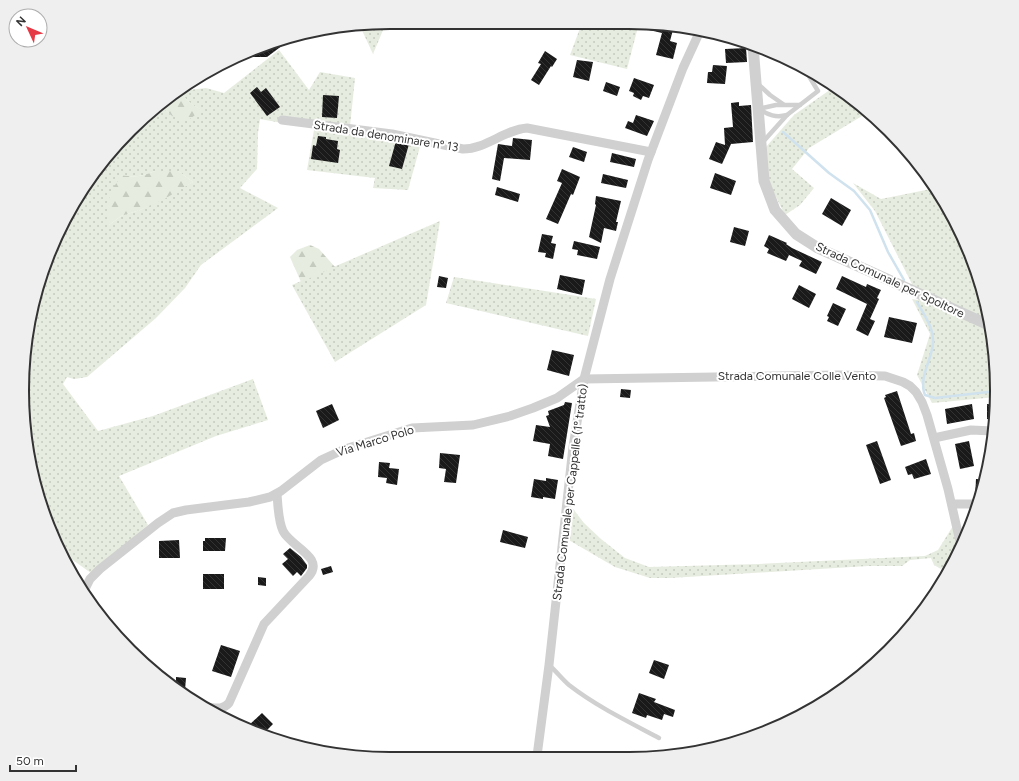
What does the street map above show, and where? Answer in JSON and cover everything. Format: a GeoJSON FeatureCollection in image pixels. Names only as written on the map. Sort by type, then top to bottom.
{"type":"FeatureCollection","features":[{"type":"Feature","properties":{"kind":"street","name":"Strada Comunale per Cappelle (1º tratto)"},"geometry":{"type":"LineString","coordinates":[[538,752],[549,665],[573,447],[584,379],[612,274],[651,152],[685,63],[698,36]]}},
{"type":"Feature","properties":{"kind":"street","name":"Strada Comunale per Spoltore"},"geometry":{"type":"LineString","coordinates":[[753,51],[764,181],[775,210],[796,234],[818,248],[983,323]]}},
{"type":"Feature","properties":{"kind":"street","name":"Strada da denominare nº 13"},"geometry":{"type":"LineString","coordinates":[[282,120],[396,135],[462,149],[484,145],[516,130],[527,128],[651,152]]}},
{"type":"Feature","properties":{"kind":"street","name":"Strada Comunale Colle Vento"},"geometry":{"type":"LineString","coordinates":[[584,379],[865,375],[885,376],[903,382],[916,392],[925,408],[952,504],[959,536]]}},
{"type":"Feature","properties":{"kind":"street","name":"Via Marco Polo"},"geometry":{"type":"LineString","coordinates":[[87,586],[90,579],[100,569],[169,515],[181,511],[258,500],[277,494],[320,460],[345,449],[412,428],[473,425],[510,416],[557,398],[584,379]]}},
{"type":"Feature","properties":{"kind":"street"},"geometry":{"type":"LineString","coordinates":[[934,438],[971,430],[988,431]]}},
{"type":"Feature","properties":{"kind":"street"},"geometry":{"type":"LineString","coordinates":[[217,708],[222,708],[229,703],[264,624],[314,569],[314,564],[310,558],[291,541],[284,532],[280,522],[277,494]]}},
{"type":"Feature","properties":{"kind":"street"},"geometry":{"type":"LineString","coordinates":[[952,504],[972,504]]}},
{"type":"Feature","properties":{"kind":"lane"},"geometry":{"type":"LineString","coordinates":[[761,144],[787,114],[818,91],[810,78]]}},
{"type":"Feature","properties":{"kind":"lane"},"geometry":{"type":"LineString","coordinates":[[756,82],[770,95],[785,104]]}},
{"type":"Feature","properties":{"kind":"lane"},"geometry":{"type":"LineString","coordinates":[[758,109],[785,104],[800,105]]}},
{"type":"Feature","properties":{"kind":"lane"},"geometry":{"type":"LineString","coordinates":[[758,109],[767,114],[776,116],[787,114]]}},
{"type":"Feature","properties":{"kind":"lane"},"geometry":{"type":"LineString","coordinates":[[549,665],[576,690],[609,711],[660,738]]}},
{"type":"Feature","properties":{"kind":"green space"},"geometry":{"type":"Polygon","coordinates":[[[383,29],[373,54],[362,30],[383,29]]]}},
{"type":"Feature","properties":{"kind":"green space"},"geometry":{"type":"Polygon","coordinates":[[[580,29],[637,29],[627,69],[570,55],[580,29]]]}},
{"type":"Feature","properties":{"kind":"green space"},"geometry":{"type":"Polygon","coordinates":[[[279,50],[309,90],[320,72],[355,78],[350,126],[282,123],[260,119],[257,169],[240,188],[278,208],[201,265],[185,288],[156,318],[87,377],[74,379],[67,377],[63,384],[98,431],[153,416],[253,379],[268,420],[216,436],[119,476],[148,525],[91,573],[70,558],[66,550],[48,507],[36,461],[32,438],[29,390],[32,343],[41,297],[48,274],[66,231],[77,210],[104,170],[135,135],[164,109],[172,116],[201,110],[189,102],[183,95],[190,90],[206,88],[224,93],[279,50]],[[155,171],[135,176],[122,175],[109,213],[109,225],[121,216],[140,210],[193,182],[178,171],[155,171]]]}},
{"type":"Feature","properties":{"kind":"green space"},"geometry":{"type":"Polygon","coordinates":[[[829,90],[863,116],[809,148],[792,169],[814,188],[800,205],[785,215],[768,181],[766,147],[794,115],[829,90]]]}},
{"type":"Feature","properties":{"kind":"green space"},"geometry":{"type":"Polygon","coordinates":[[[183,95],[190,102],[202,110],[187,121],[172,116],[164,109],[183,95]]]}},
{"type":"Feature","properties":{"kind":"green space"},"geometry":{"type":"Polygon","coordinates":[[[314,130],[421,143],[408,190],[373,188],[375,178],[307,170],[314,130]]]}},
{"type":"Feature","properties":{"kind":"green space"},"geometry":{"type":"Polygon","coordinates":[[[155,171],[178,171],[193,182],[166,198],[140,210],[121,216],[109,225],[109,199],[111,191],[122,175],[139,176],[155,171]]]}},
{"type":"Feature","properties":{"kind":"green space"},"geometry":{"type":"Polygon","coordinates":[[[853,183],[881,199],[929,189],[942,210],[962,252],[978,297],[987,343],[990,398],[932,403],[917,375],[930,334],[912,299],[918,300],[911,282],[875,211],[853,183]]]}},
{"type":"Feature","properties":{"kind":"green space"},"geometry":{"type":"Polygon","coordinates":[[[440,221],[426,305],[335,362],[292,285],[440,221]]]}},
{"type":"Feature","properties":{"kind":"green space"},"geometry":{"type":"Polygon","coordinates":[[[310,245],[319,249],[335,267],[301,282],[290,257],[297,250],[310,245]]]}},
{"type":"Feature","properties":{"kind":"green space"},"geometry":{"type":"Polygon","coordinates":[[[454,277],[596,299],[588,336],[446,303],[454,277]]]}},
{"type":"Feature","properties":{"kind":"green space"},"geometry":{"type":"Polygon","coordinates":[[[570,505],[584,523],[625,558],[649,567],[759,564],[925,556],[938,550],[953,526],[957,540],[945,565],[941,569],[934,565],[931,558],[910,560],[902,566],[868,566],[650,578],[615,567],[567,539],[570,505]]]}},
{"type":"Feature","properties":{"kind":"building"},"geometry":{"type":"Polygon","coordinates":[[[649,30],[672,32],[670,41],[677,43],[673,59],[656,55],[662,33],[649,30]]]}},
{"type":"Feature","properties":{"kind":"building"},"geometry":{"type":"Polygon","coordinates":[[[282,45],[267,57],[252,57],[282,45]]]}},
{"type":"Feature","properties":{"kind":"building"},"geometry":{"type":"Polygon","coordinates":[[[746,48],[747,62],[726,63],[725,49],[746,48]]]}},
{"type":"Feature","properties":{"kind":"building"},"geometry":{"type":"Polygon","coordinates":[[[545,51],[557,59],[539,85],[531,80],[541,64],[538,63],[545,51]]]}},
{"type":"Feature","properties":{"kind":"building"},"geometry":{"type":"Polygon","coordinates":[[[577,60],[593,62],[589,81],[573,77],[577,60]]]}},
{"type":"Feature","properties":{"kind":"building"},"geometry":{"type":"Polygon","coordinates":[[[713,65],[727,66],[725,84],[707,83],[708,72],[712,72],[713,65]]]}},
{"type":"Feature","properties":{"kind":"building"},"geometry":{"type":"Polygon","coordinates":[[[634,78],[654,85],[649,98],[643,96],[641,100],[633,96],[634,93],[629,91],[634,78]]]}},
{"type":"Feature","properties":{"kind":"building"},"geometry":{"type":"Polygon","coordinates":[[[606,82],[620,87],[617,96],[603,91],[606,82]]]}},
{"type":"Feature","properties":{"kind":"building"},"geometry":{"type":"Polygon","coordinates":[[[257,87],[261,92],[266,88],[280,107],[267,116],[250,93],[257,87]]]}},
{"type":"Feature","properties":{"kind":"building"},"geometry":{"type":"Polygon","coordinates":[[[323,95],[339,96],[337,118],[322,117],[323,95]]]}},
{"type":"Feature","properties":{"kind":"building"},"geometry":{"type":"Polygon","coordinates":[[[739,102],[739,106],[751,105],[753,142],[731,144],[722,164],[709,159],[716,142],[725,145],[724,128],[733,127],[731,103],[739,102]]]}},
{"type":"Feature","properties":{"kind":"building"},"geometry":{"type":"Polygon","coordinates":[[[636,115],[654,121],[647,136],[625,128],[628,121],[633,123],[636,115]]]}},
{"type":"Feature","properties":{"kind":"building"},"geometry":{"type":"Polygon","coordinates":[[[318,136],[338,141],[337,149],[340,150],[338,163],[311,159],[313,145],[316,146],[318,136]]]}},
{"type":"Feature","properties":{"kind":"building"},"geometry":{"type":"Polygon","coordinates":[[[513,138],[532,140],[530,160],[504,158],[500,181],[492,179],[498,144],[512,146],[513,138]]]}},
{"type":"Feature","properties":{"kind":"building"},"geometry":{"type":"Polygon","coordinates":[[[396,141],[409,144],[402,169],[389,166],[396,141]]]}},
{"type":"Feature","properties":{"kind":"building"},"geometry":{"type":"Polygon","coordinates":[[[573,147],[587,152],[584,162],[569,157],[573,147]]]}},
{"type":"Feature","properties":{"kind":"building"},"geometry":{"type":"Polygon","coordinates":[[[612,153],[636,159],[634,167],[610,162],[612,153]]]}},
{"type":"Feature","properties":{"kind":"building"},"geometry":{"type":"Polygon","coordinates":[[[562,169],[580,177],[573,195],[571,194],[558,224],[546,219],[562,183],[557,181],[562,169]]]}},
{"type":"Feature","properties":{"kind":"building"},"geometry":{"type":"Polygon","coordinates":[[[715,173],[736,181],[731,195],[710,188],[715,173]]]}},
{"type":"Feature","properties":{"kind":"building"},"geometry":{"type":"Polygon","coordinates":[[[603,174],[628,180],[626,188],[601,183],[603,174]]]}},
{"type":"Feature","properties":{"kind":"building"},"geometry":{"type":"Polygon","coordinates":[[[497,187],[520,194],[518,202],[495,195],[497,187]]]}},
{"type":"Feature","properties":{"kind":"building"},"geometry":{"type":"Polygon","coordinates":[[[596,196],[621,201],[616,222],[618,222],[616,231],[604,228],[601,243],[589,237],[596,205],[596,196]]]}},
{"type":"Feature","properties":{"kind":"building"},"geometry":{"type":"Polygon","coordinates":[[[831,198],[851,210],[842,226],[822,214],[831,198]]]}},
{"type":"Feature","properties":{"kind":"building"},"geometry":{"type":"Polygon","coordinates":[[[734,227],[749,231],[745,246],[730,242],[734,227]]]}},
{"type":"Feature","properties":{"kind":"building"},"geometry":{"type":"Polygon","coordinates":[[[542,234],[553,236],[551,243],[556,244],[553,259],[545,257],[546,253],[538,252],[542,234]]]}},
{"type":"Feature","properties":{"kind":"building"},"geometry":{"type":"Polygon","coordinates":[[[769,235],[822,262],[816,274],[799,266],[802,261],[789,255],[786,261],[767,253],[769,249],[764,246],[769,235]]]}},
{"type":"Feature","properties":{"kind":"building"},"geometry":{"type":"Polygon","coordinates":[[[574,241],[600,247],[597,259],[577,255],[578,250],[572,249],[574,241]]]}},
{"type":"Feature","properties":{"kind":"building"},"geometry":{"type":"Polygon","coordinates":[[[560,275],[585,280],[582,295],[557,289],[560,275]]]}},
{"type":"Feature","properties":{"kind":"building"},"geometry":{"type":"Polygon","coordinates":[[[439,276],[448,278],[446,288],[437,287],[439,276]]]}},
{"type":"Feature","properties":{"kind":"building"},"geometry":{"type":"Polygon","coordinates":[[[842,276],[866,287],[867,284],[881,290],[877,298],[879,299],[870,319],[875,321],[868,336],[856,330],[867,304],[836,289],[842,276]]]}},
{"type":"Feature","properties":{"kind":"building"},"geometry":{"type":"Polygon","coordinates":[[[799,285],[816,294],[809,308],[792,299],[799,285]]]}},
{"type":"Feature","properties":{"kind":"building"},"geometry":{"type":"Polygon","coordinates":[[[833,303],[846,309],[838,326],[827,321],[829,317],[827,316],[833,303]]]}},
{"type":"Feature","properties":{"kind":"building"},"geometry":{"type":"Polygon","coordinates":[[[889,317],[917,323],[912,343],[884,337],[889,317]]]}},
{"type":"Feature","properties":{"kind":"building"},"geometry":{"type":"Polygon","coordinates":[[[552,350],[574,355],[569,376],[547,370],[552,350]]]}},
{"type":"Feature","properties":{"kind":"building"},"geometry":{"type":"Polygon","coordinates":[[[621,389],[631,390],[630,398],[620,397],[621,389]]]}},
{"type":"Feature","properties":{"kind":"building"},"geometry":{"type":"Polygon","coordinates":[[[897,391],[911,434],[914,433],[916,441],[901,446],[884,398],[886,397],[885,395],[897,391]]]}},
{"type":"Feature","properties":{"kind":"building"},"geometry":{"type":"Polygon","coordinates":[[[565,402],[572,403],[563,459],[548,456],[550,444],[533,441],[536,425],[550,427],[546,416],[549,415],[548,411],[564,405],[565,402]]]}},
{"type":"Feature","properties":{"kind":"building"},"geometry":{"type":"Polygon","coordinates":[[[332,404],[339,420],[323,428],[316,411],[332,404]]]}},
{"type":"Feature","properties":{"kind":"building"},"geometry":{"type":"Polygon","coordinates":[[[972,404],[974,419],[947,424],[945,409],[972,404]]]}},
{"type":"Feature","properties":{"kind":"building"},"geometry":{"type":"Polygon","coordinates":[[[987,404],[989,404],[989,419],[987,419],[987,404]]]}},
{"type":"Feature","properties":{"kind":"building"},"geometry":{"type":"Polygon","coordinates":[[[877,441],[891,480],[880,484],[866,445],[877,441]]]}},
{"type":"Feature","properties":{"kind":"building"},"geometry":{"type":"Polygon","coordinates":[[[969,441],[974,466],[960,469],[955,444],[969,441]]]}},
{"type":"Feature","properties":{"kind":"building"},"geometry":{"type":"Polygon","coordinates":[[[440,453],[460,455],[456,483],[444,482],[446,469],[439,468],[440,453]]]}},
{"type":"Feature","properties":{"kind":"building"},"geometry":{"type":"Polygon","coordinates":[[[926,459],[931,474],[914,479],[912,474],[908,475],[905,467],[926,459]]]}},
{"type":"Feature","properties":{"kind":"building"},"geometry":{"type":"Polygon","coordinates":[[[379,462],[390,463],[389,468],[399,469],[397,485],[386,483],[387,478],[378,477],[379,462]]]}},
{"type":"Feature","properties":{"kind":"building"},"geometry":{"type":"Polygon","coordinates":[[[546,478],[558,480],[555,499],[531,497],[534,479],[546,481],[546,478]]]}},
{"type":"Feature","properties":{"kind":"building"},"geometry":{"type":"Polygon","coordinates":[[[976,479],[979,479],[978,484],[975,493],[976,479]]]}},
{"type":"Feature","properties":{"kind":"building"},"geometry":{"type":"Polygon","coordinates":[[[503,530],[528,537],[525,548],[500,542],[503,530]]]}},
{"type":"Feature","properties":{"kind":"building"},"geometry":{"type":"Polygon","coordinates":[[[205,538],[226,538],[225,551],[203,551],[203,541],[205,541],[205,538]]]}},
{"type":"Feature","properties":{"kind":"building"},"geometry":{"type":"Polygon","coordinates":[[[179,540],[180,558],[159,558],[159,541],[179,540]]]}},
{"type":"Feature","properties":{"kind":"building"},"geometry":{"type":"Polygon","coordinates":[[[290,548],[301,557],[307,565],[307,568],[301,576],[297,572],[293,576],[282,564],[288,559],[283,554],[290,548]]]}},
{"type":"Feature","properties":{"kind":"building"},"geometry":{"type":"Polygon","coordinates":[[[331,566],[333,572],[323,575],[321,569],[331,566]]]}},
{"type":"Feature","properties":{"kind":"building"},"geometry":{"type":"Polygon","coordinates":[[[203,574],[224,574],[224,589],[203,589],[203,574]]]}},
{"type":"Feature","properties":{"kind":"building"},"geometry":{"type":"Polygon","coordinates":[[[258,577],[266,578],[266,586],[258,585],[258,577]]]}},
{"type":"Feature","properties":{"kind":"building"},"geometry":{"type":"Polygon","coordinates":[[[221,645],[240,651],[231,677],[212,671],[221,645]]]}},
{"type":"Feature","properties":{"kind":"building"},"geometry":{"type":"Polygon","coordinates":[[[654,660],[669,665],[664,679],[649,673],[654,660]]]}},
{"type":"Feature","properties":{"kind":"building"},"geometry":{"type":"Polygon","coordinates":[[[176,677],[186,678],[185,688],[176,681],[176,677]]]}},
{"type":"Feature","properties":{"kind":"building"},"geometry":{"type":"Polygon","coordinates":[[[639,693],[656,699],[654,702],[675,710],[673,717],[664,714],[662,720],[647,715],[646,718],[632,713],[639,693]]]}},
{"type":"Feature","properties":{"kind":"building"},"geometry":{"type":"Polygon","coordinates":[[[262,713],[273,724],[267,730],[251,723],[262,713]]]}},
{"type":"Feature","properties":{"kind":"waterway"},"geometry":{"type":"LineString","coordinates":[[783,132],[829,173],[854,191],[870,210],[888,252],[904,280]]}},
{"type":"Feature","properties":{"kind":"waterway"},"geometry":{"type":"LineString","coordinates":[[917,302],[928,322],[933,337],[932,349],[923,382],[925,395],[935,398],[990,392]]}}]}
